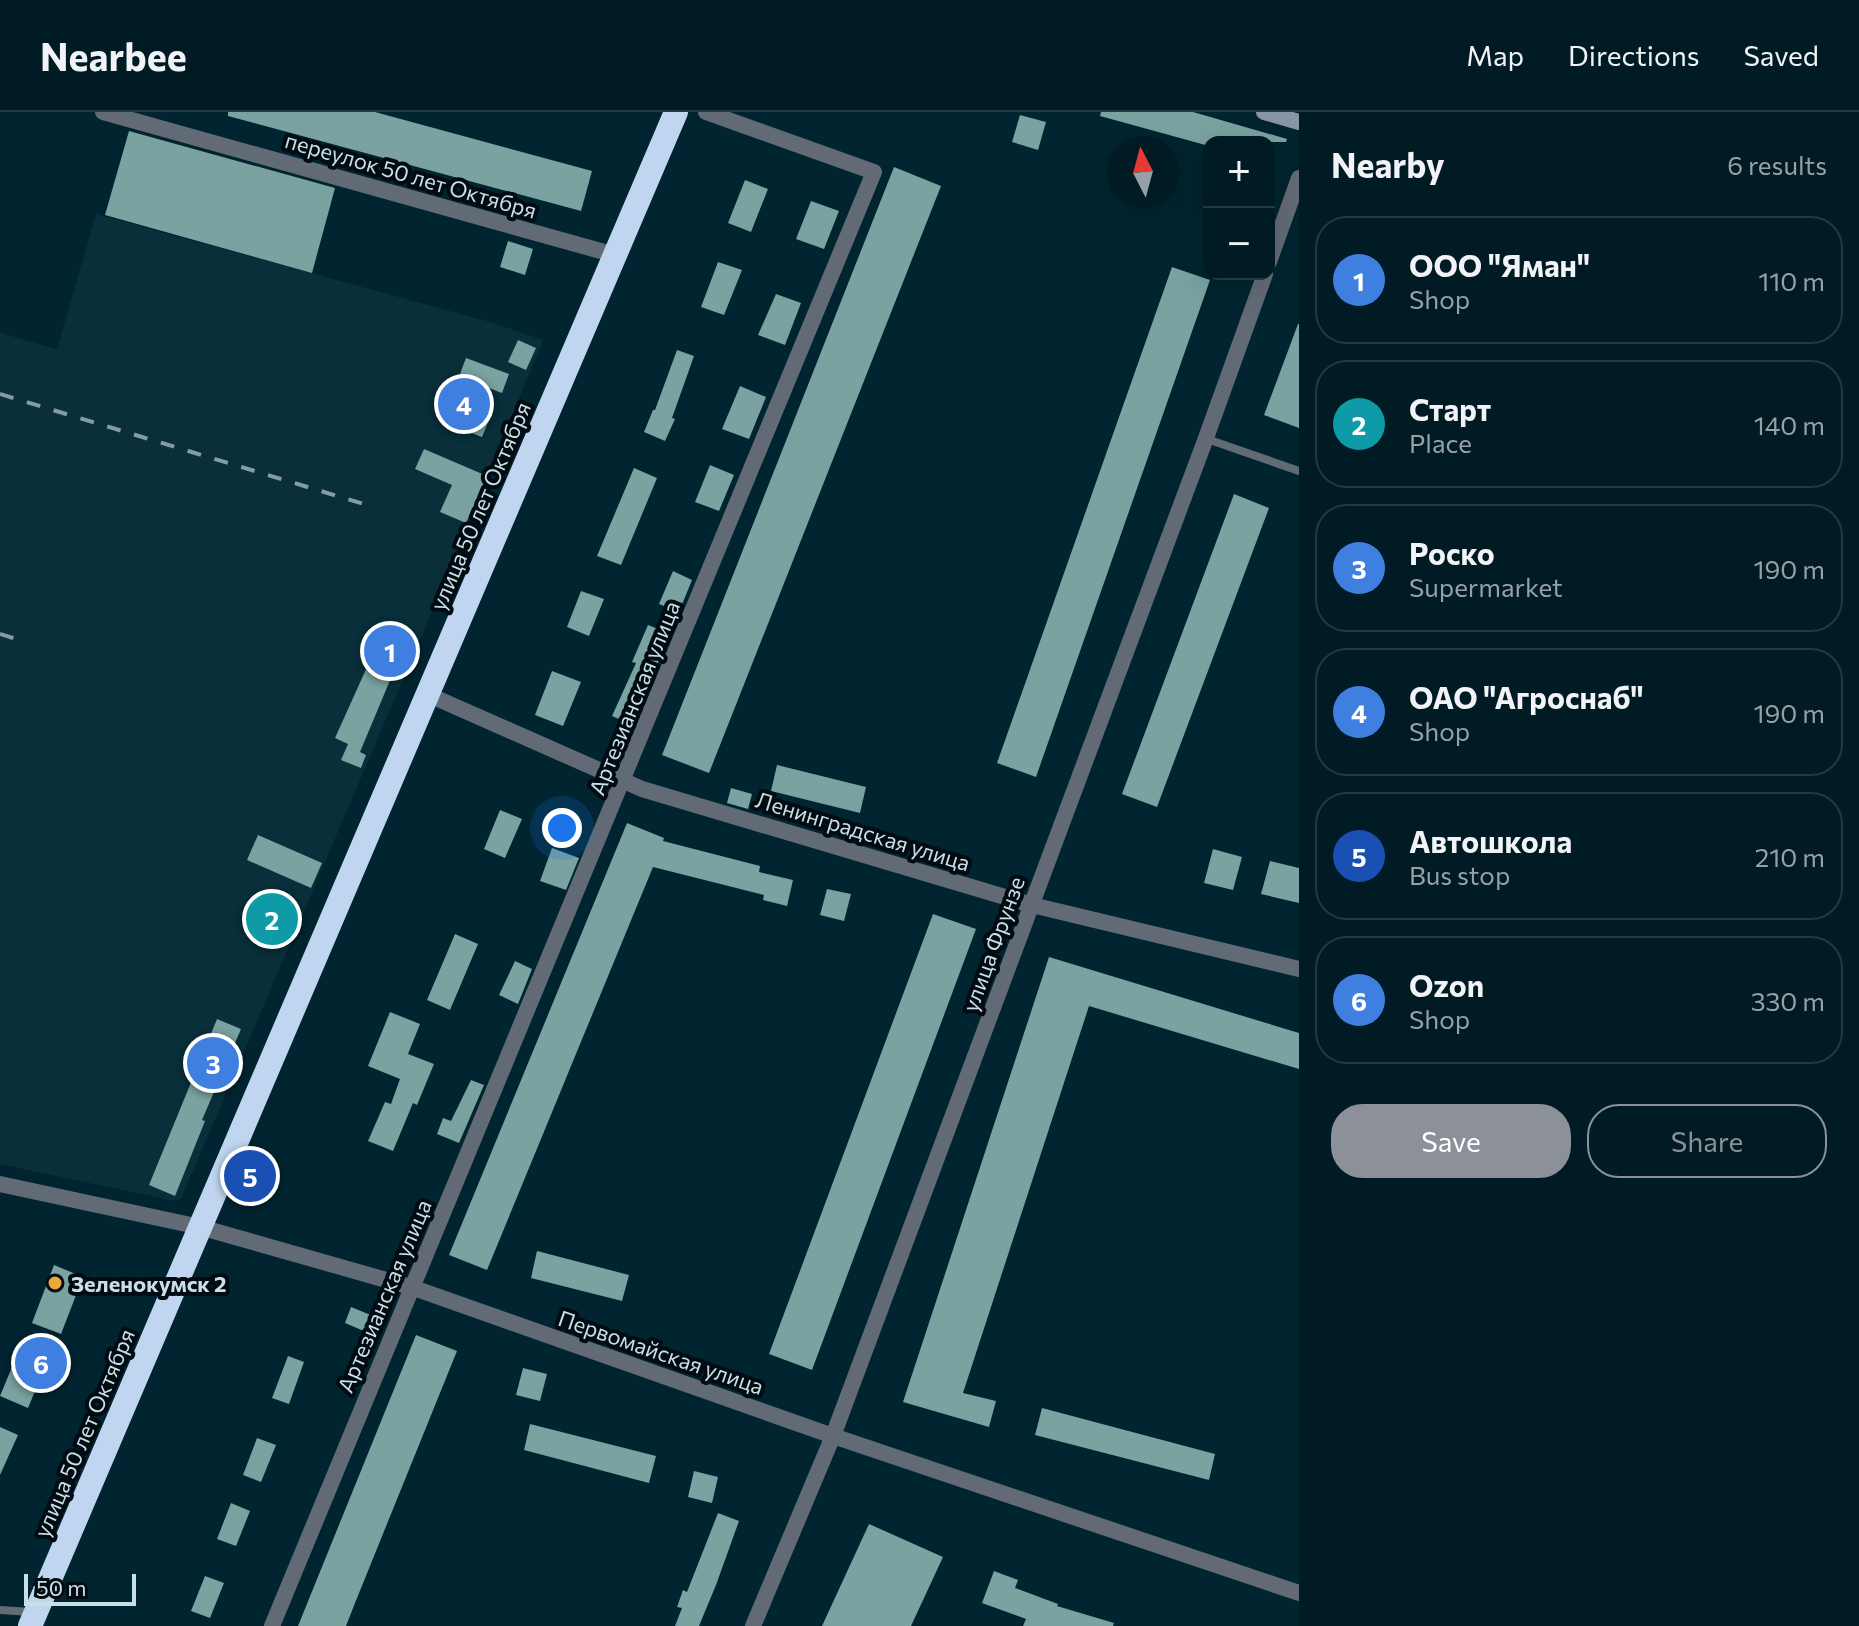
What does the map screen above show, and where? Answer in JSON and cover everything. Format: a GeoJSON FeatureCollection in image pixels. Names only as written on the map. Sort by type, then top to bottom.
{"type":"FeatureCollection","features":[{"type":"Feature","properties":{"kind":"highway","name":"улица 50 лет Октября"},"geometry":{"type":"LineString","coordinates":[[33,1619],[676,112]]}},
{"type":"Feature","properties":{"kind":"street","name":"переулок 50 лет Октября"},"geometry":{"type":"LineString","coordinates":[[103,112],[615,255]]}},
{"type":"Feature","properties":{"kind":"street","name":"Артезианская улица"},"geometry":{"type":"LineString","coordinates":[[272,1626],[874,172],[706,112]]}},
{"type":"Feature","properties":{"kind":"street"},"geometry":{"type":"LineString","coordinates":[[1264,112],[1299,122]]}},
{"type":"Feature","properties":{"kind":"street"},"geometry":{"type":"LineString","coordinates":[[1275,245],[1299,178]]}},
{"type":"Feature","properties":{"kind":"street","name":"улица Фрунзе"},"geometry":{"type":"LineString","coordinates":[[753,1626],[833,1436],[1263,280]]}},
{"type":"Feature","properties":{"kind":"street","name":"Ленинградская улица"},"geometry":{"type":"LineString","coordinates":[[427,694],[624,782],[1032,905],[1299,969]]}},
{"type":"Feature","properties":{"kind":"street","name":"Первомайская улица"},"geometry":{"type":"LineString","coordinates":[[0,1184],[200,1227],[411,1287],[833,1436],[1299,1593]]}},
{"type":"Feature","properties":{"kind":"lane"},"geometry":{"type":"LineString","coordinates":[[1206,438],[1299,471]]}},
{"type":"Feature","properties":{"kind":"lane"},"geometry":{"type":"LineString","coordinates":[[0,1610],[33,1619]]}},
{"type":"Feature","properties":{"kind":"shaded area"},"geometry":{"type":"Polygon","coordinates":[[[96,214],[490,322],[543,340],[425,628],[181,1199],[174,1201],[0,1164],[0,333],[57,349],[96,214]]]}},
{"type":"Feature","properties":{"kind":"building"},"geometry":{"type":"Polygon","coordinates":[[[228,112],[375,112],[592,171],[581,211],[228,116],[228,112]]]}},
{"type":"Feature","properties":{"kind":"building"},"geometry":{"type":"Polygon","coordinates":[[[1101,112],[1193,112],[1287,139],[1286,142],[1275,142],[1275,136],[1203,136],[1203,144],[1100,116],[1101,112]]]}},
{"type":"Feature","properties":{"kind":"building"},"geometry":{"type":"Polygon","coordinates":[[[1020,115],[1046,122],[1038,150],[1012,142],[1020,115]]]}},
{"type":"Feature","properties":{"kind":"building"},"geometry":{"type":"Polygon","coordinates":[[[129,131],[335,188],[312,273],[105,215],[129,131]]]}},
{"type":"Feature","properties":{"kind":"building"},"geometry":{"type":"Polygon","coordinates":[[[894,167],[941,186],[709,773],[662,755],[894,167]]]}},
{"type":"Feature","properties":{"kind":"building"},"geometry":{"type":"Polygon","coordinates":[[[745,180],[768,189],[751,232],[728,223],[745,180]]]}},
{"type":"Feature","properties":{"kind":"building"},"geometry":{"type":"Polygon","coordinates":[[[811,201],[839,211],[824,249],[796,239],[811,201]]]}},
{"type":"Feature","properties":{"kind":"building"},"geometry":{"type":"Polygon","coordinates":[[[508,241],[533,249],[525,275],[500,267],[508,241]]]}},
{"type":"Feature","properties":{"kind":"building"},"geometry":{"type":"Polygon","coordinates":[[[718,262],[742,270],[724,315],[701,307],[718,262]]]}},
{"type":"Feature","properties":{"kind":"building"},"geometry":{"type":"Polygon","coordinates":[[[1172,267],[1210,280],[1036,777],[997,763],[1172,267]]]}},
{"type":"Feature","properties":{"kind":"building"},"geometry":{"type":"Polygon","coordinates":[[[776,294],[801,303],[785,345],[758,335],[776,294]]]}},
{"type":"Feature","properties":{"kind":"building"},"geometry":{"type":"Polygon","coordinates":[[[1299,324],[1299,428],[1264,415],[1299,324]]]}},
{"type":"Feature","properties":{"kind":"building"},"geometry":{"type":"Polygon","coordinates":[[[518,340],[536,348],[526,370],[508,362],[518,340]]]}},
{"type":"Feature","properties":{"kind":"building"},"geometry":{"type":"Polygon","coordinates":[[[677,350],[694,356],[665,441],[644,432],[677,350]]]}},
{"type":"Feature","properties":{"kind":"building"},"geometry":{"type":"Polygon","coordinates":[[[466,358],[509,374],[502,393],[486,387],[476,415],[489,420],[482,437],[442,422],[466,358]]]}},
{"type":"Feature","properties":{"kind":"building"},"geometry":{"type":"Polygon","coordinates":[[[740,386],[766,397],[749,439],[722,429],[740,386]]]}},
{"type":"Feature","properties":{"kind":"building"},"geometry":{"type":"Polygon","coordinates":[[[424,449],[487,476],[466,523],[440,512],[452,485],[415,469],[424,449]]]}},
{"type":"Feature","properties":{"kind":"building"},"geometry":{"type":"Polygon","coordinates":[[[710,465],[734,475],[719,511],[695,502],[710,465]]]}},
{"type":"Feature","properties":{"kind":"building"},"geometry":{"type":"Polygon","coordinates":[[[634,468],[657,478],[621,565],[597,556],[634,468]]]}},
{"type":"Feature","properties":{"kind":"building"},"geometry":{"type":"Polygon","coordinates":[[[1234,494],[1269,508],[1157,807],[1122,794],[1234,494]]]}},
{"type":"Feature","properties":{"kind":"building"},"geometry":{"type":"Polygon","coordinates":[[[673,571],[692,580],[679,612],[659,604],[673,571]]]}},
{"type":"Feature","properties":{"kind":"building"},"geometry":{"type":"Polygon","coordinates":[[[581,591],[604,599],[589,636],[567,627],[581,591]]]}},
{"type":"Feature","properties":{"kind":"building"},"geometry":{"type":"Polygon","coordinates":[[[648,625],[670,634],[632,725],[612,716],[636,663],[632,662],[648,625]]]}},
{"type":"Feature","properties":{"kind":"building"},"geometry":{"type":"Polygon","coordinates":[[[381,636],[407,646],[360,752],[366,755],[361,768],[341,760],[348,744],[335,738],[381,636]]]}},
{"type":"Feature","properties":{"kind":"building"},"geometry":{"type":"Polygon","coordinates":[[[552,671],[581,682],[563,726],[535,715],[552,671]]]}},
{"type":"Feature","properties":{"kind":"building"},"geometry":{"type":"Polygon","coordinates":[[[777,765],[866,787],[860,813],[771,791],[777,765]]]}},
{"type":"Feature","properties":{"kind":"building"},"geometry":{"type":"Polygon","coordinates":[[[731,788],[752,794],[748,809],[727,803],[731,788]]]}},
{"type":"Feature","properties":{"kind":"building"},"geometry":{"type":"Polygon","coordinates":[[[500,810],[522,819],[505,858],[484,849],[500,810]]]}},
{"type":"Feature","properties":{"kind":"building"},"geometry":{"type":"Polygon","coordinates":[[[627,823],[664,838],[663,841],[760,866],[759,872],[793,880],[787,906],[763,900],[764,895],[653,867],[487,1270],[449,1255],[627,823]]]}},
{"type":"Feature","properties":{"kind":"building"},"geometry":{"type":"Polygon","coordinates":[[[258,835],[322,863],[311,888],[247,860],[258,835]]]}},
{"type":"Feature","properties":{"kind":"building"},"geometry":{"type":"Polygon","coordinates":[[[552,848],[579,858],[566,890],[540,881],[552,848]]]}},
{"type":"Feature","properties":{"kind":"building"},"geometry":{"type":"Polygon","coordinates":[[[1213,849],[1242,857],[1233,890],[1204,883],[1213,849]]]}},
{"type":"Feature","properties":{"kind":"building"},"geometry":{"type":"Polygon","coordinates":[[[1270,861],[1299,868],[1299,903],[1261,894],[1270,861]]]}},
{"type":"Feature","properties":{"kind":"building"},"geometry":{"type":"Polygon","coordinates":[[[827,889],[851,894],[844,921],[820,915],[827,889]]]}},
{"type":"Feature","properties":{"kind":"building"},"geometry":{"type":"Polygon","coordinates":[[[268,896],[291,907],[275,942],[252,932],[268,896]]]}},
{"type":"Feature","properties":{"kind":"building"},"geometry":{"type":"Polygon","coordinates":[[[933,914],[976,929],[812,1370],[769,1354],[933,914]]]}},
{"type":"Feature","properties":{"kind":"building"},"geometry":{"type":"Polygon","coordinates":[[[455,934],[478,944],[450,1010],[427,1000],[455,934]]]}},
{"type":"Feature","properties":{"kind":"building"},"geometry":{"type":"Polygon","coordinates":[[[1049,957],[1299,1033],[1299,1069],[1089,1006],[963,1393],[996,1401],[989,1427],[903,1402],[1049,957]]]}},
{"type":"Feature","properties":{"kind":"building"},"geometry":{"type":"Polygon","coordinates":[[[515,961],[532,969],[518,1004],[499,995],[515,961]]]}},
{"type":"Feature","properties":{"kind":"building"},"geometry":{"type":"Polygon","coordinates":[[[390,1012],[420,1024],[408,1054],[434,1064],[393,1151],[368,1141],[385,1102],[391,1104],[400,1079],[368,1066],[390,1012]]]}},
{"type":"Feature","properties":{"kind":"building"},"geometry":{"type":"Polygon","coordinates":[[[217,1019],[241,1029],[202,1120],[205,1121],[175,1196],[149,1185],[217,1019]]]}},
{"type":"Feature","properties":{"kind":"building"},"geometry":{"type":"Polygon","coordinates":[[[471,1080],[484,1085],[459,1143],[437,1134],[443,1118],[451,1121],[471,1080]]]}},
{"type":"Feature","properties":{"kind":"building"},"geometry":{"type":"Polygon","coordinates":[[[413,1213],[427,1218],[420,1236],[406,1230],[413,1213]]]}},
{"type":"Feature","properties":{"kind":"building"},"geometry":{"type":"Polygon","coordinates":[[[537,1251],[629,1275],[622,1301],[531,1278],[537,1251]]]}},
{"type":"Feature","properties":{"kind":"building"},"geometry":{"type":"Polygon","coordinates":[[[54,1265],[83,1277],[61,1334],[32,1323],[54,1265]]]}},
{"type":"Feature","properties":{"kind":"building"},"geometry":{"type":"Polygon","coordinates":[[[351,1307],[378,1318],[371,1334],[345,1323],[351,1307]]]}},
{"type":"Feature","properties":{"kind":"building"},"geometry":{"type":"Polygon","coordinates":[[[416,1335],[457,1351],[346,1626],[298,1626],[416,1335]]]}},
{"type":"Feature","properties":{"kind":"building"},"geometry":{"type":"Polygon","coordinates":[[[22,1343],[50,1355],[28,1408],[0,1396],[22,1343]]]}},
{"type":"Feature","properties":{"kind":"building"},"geometry":{"type":"Polygon","coordinates":[[[288,1356],[304,1362],[289,1404],[272,1398],[288,1356]]]}},
{"type":"Feature","properties":{"kind":"building"},"geometry":{"type":"Polygon","coordinates":[[[523,1368],[547,1374],[540,1401],[516,1395],[523,1368]]]}},
{"type":"Feature","properties":{"kind":"building"},"geometry":{"type":"Polygon","coordinates":[[[1042,1408],[1215,1454],[1209,1480],[1035,1435],[1042,1408]]]}},
{"type":"Feature","properties":{"kind":"building"},"geometry":{"type":"Polygon","coordinates":[[[530,1424],[656,1456],[649,1483],[524,1450],[530,1424]]]}},
{"type":"Feature","properties":{"kind":"building"},"geometry":{"type":"Polygon","coordinates":[[[0,1427],[18,1435],[0,1475],[0,1427]]]}},
{"type":"Feature","properties":{"kind":"building"},"geometry":{"type":"Polygon","coordinates":[[[257,1438],[276,1445],[261,1482],[243,1475],[257,1438]]]}},
{"type":"Feature","properties":{"kind":"building"},"geometry":{"type":"Polygon","coordinates":[[[694,1471],[718,1477],[712,1503],[688,1497],[694,1471]]]}},
{"type":"Feature","properties":{"kind":"building"},"geometry":{"type":"Polygon","coordinates":[[[231,1503],[250,1511],[236,1546],[217,1539],[231,1503]]]}},
{"type":"Feature","properties":{"kind":"building"},"geometry":{"type":"Polygon","coordinates":[[[718,1513],[739,1521],[716,1585],[699,1626],[675,1626],[682,1608],[677,1607],[683,1590],[687,1592],[718,1513]]]}},
{"type":"Feature","properties":{"kind":"building"},"geometry":{"type":"Polygon","coordinates":[[[869,1524],[943,1557],[911,1626],[822,1626],[869,1524]]]}},
{"type":"Feature","properties":{"kind":"building"},"geometry":{"type":"Polygon","coordinates":[[[994,1571],[1018,1580],[1015,1588],[1057,1606],[1114,1623],[1113,1626],[1023,1626],[1026,1619],[982,1603],[994,1571]]]}},
{"type":"Feature","properties":{"kind":"building"},"geometry":{"type":"Polygon","coordinates":[[[205,1576],[224,1583],[210,1618],[191,1611],[205,1576]]]}},
{"type":"Feature","properties":{"kind":"railway"},"geometry":{"type":"LineString","coordinates":[[0,394],[367,505]]}},
{"type":"Feature","properties":{"kind":"railway"},"geometry":{"type":"LineString","coordinates":[[0,634],[23,641]]}},
{"type":"Feature","properties":{"kind":"place","name":"ОАО \"Агроснаб\""},"geometry":{"type":"Point","coordinates":[464,404]}},
{"type":"Feature","properties":{"kind":"place","name":"ООО \"Яман\""},"geometry":{"type":"Point","coordinates":[390,651]}},
{"type":"Feature","properties":{"kind":"place","name":"Старт"},"geometry":{"type":"Point","coordinates":[272,919]}},
{"type":"Feature","properties":{"kind":"place","name":"Роско"},"geometry":{"type":"Point","coordinates":[213,1063]}},
{"type":"Feature","properties":{"kind":"place","name":"Автошкола"},"geometry":{"type":"Point","coordinates":[250,1176]}},
{"type":"Feature","properties":{"kind":"place","name":"Зеленокумск 2"},"geometry":{"type":"Point","coordinates":[55,1283]}},
{"type":"Feature","properties":{"kind":"place","name":"Ozon"},"geometry":{"type":"Point","coordinates":[41,1363]}}]}
